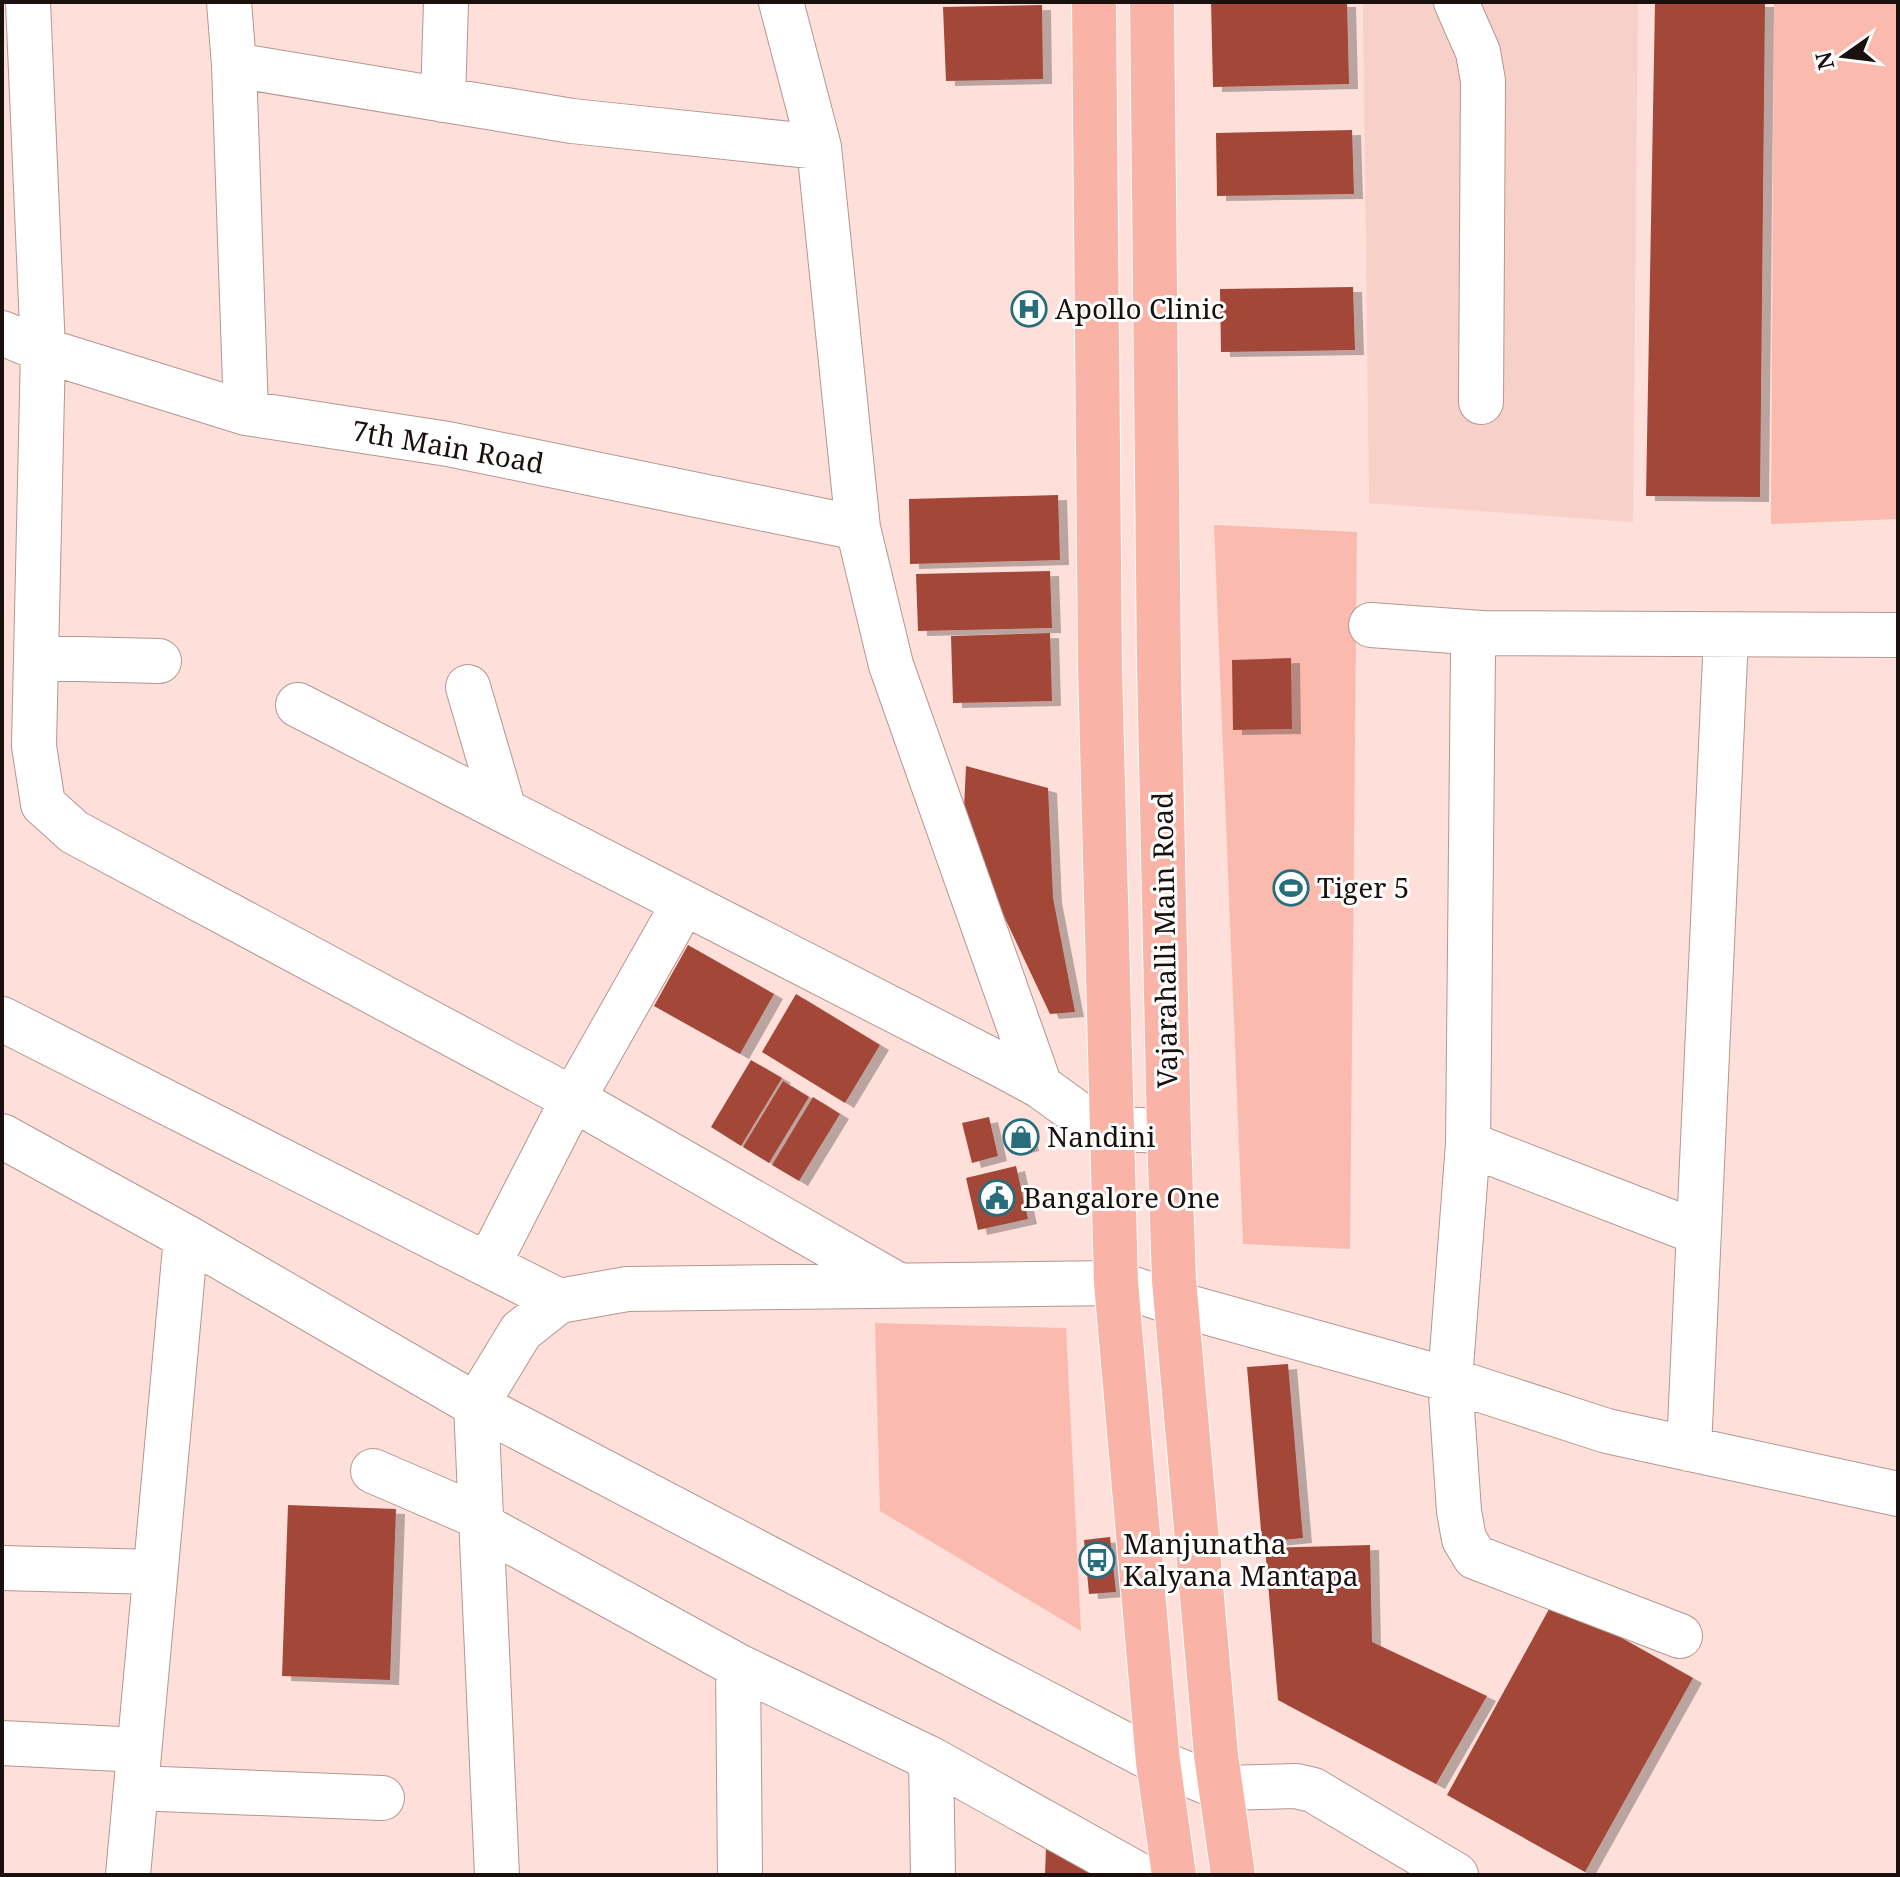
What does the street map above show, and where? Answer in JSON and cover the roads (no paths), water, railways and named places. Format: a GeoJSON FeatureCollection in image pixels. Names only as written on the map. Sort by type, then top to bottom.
{"type":"FeatureCollection","features":[{"type":"Feature","properties":{"kind":"main road","name":"Vajarahalli Main Road"},"geometry":{"type":"LineString","coordinates":[[1094,2],[1100,667],[1116,1283],[1158,1762],[1174,1875]]}},
{"type":"Feature","properties":{"kind":"main road","name":"Vajarahalli Main Road"},"geometry":{"type":"LineString","coordinates":[[1152,2],[1159,666],[1169,1131],[1177,1304],[1221,1788],[1233,1875]]}},
{"type":"Feature","properties":{"kind":"street"},"geometry":{"type":"LineString","coordinates":[[28,2],[16,48],[43,350],[34,746],[43,804],[74,832],[573,1099],[900,1286]]}},
{"type":"Feature","properties":{"kind":"street"},"geometry":{"type":"LineString","coordinates":[[229,2],[246,413]]}},
{"type":"Feature","properties":{"kind":"street"},"geometry":{"type":"LineString","coordinates":[[443,100],[446,2]]}},
{"type":"Feature","properties":{"kind":"street"},"geometry":{"type":"LineString","coordinates":[[781,2],[819,147],[858,528],[891,665],[1040,1086]]}},
{"type":"Feature","properties":{"kind":"street"},"geometry":{"type":"LineString","coordinates":[[1456,2],[1478,52],[1483,81],[1481,402]]}},
{"type":"Feature","properties":{"kind":"street"},"geometry":{"type":"LineString","coordinates":[[234,65],[572,121],[819,147]]}},
{"type":"Feature","properties":{"kind":"street","name":"7th Main Road"},"geometry":{"type":"LineString","coordinates":[[2,333],[43,350],[246,413],[448,444],[858,528]]}},
{"type":"Feature","properties":{"kind":"street"},"geometry":{"type":"LineString","coordinates":[[1371,625],[1481,633],[1898,635]]}},
{"type":"Feature","properties":{"kind":"street"},"geometry":{"type":"LineString","coordinates":[[1481,633],[1473,652],[1468,1144],[1450,1380],[1459,1511],[1464,1539],[1475,1557],[1680,1636]]}},
{"type":"Feature","properties":{"kind":"street"},"geometry":{"type":"LineString","coordinates":[[1689,1449],[1726,636]]}},
{"type":"Feature","properties":{"kind":"street"},"geometry":{"type":"LineString","coordinates":[[36,658],[159,661]]}},
{"type":"Feature","properties":{"kind":"street"},"geometry":{"type":"LineString","coordinates":[[468,687],[504,810]]}},
{"type":"Feature","properties":{"kind":"street"},"geometry":{"type":"LineString","coordinates":[[298,705],[1040,1086],[1080,1115],[1112,1129],[1169,1131]]}},
{"type":"Feature","properties":{"kind":"street"},"geometry":{"type":"LineString","coordinates":[[488,1265],[573,1099],[684,903]]}},
{"type":"Feature","properties":{"kind":"street"},"geometry":{"type":"LineString","coordinates":[[2,1019],[559,1301]]}},
{"type":"Feature","properties":{"kind":"street"},"geometry":{"type":"LineString","coordinates":[[2,1136],[186,1237],[476,1405],[1158,1762],[1221,1788],[1296,1786],[1313,1790],[1456,1875]]}},
{"type":"Feature","properties":{"kind":"street"},"geometry":{"type":"LineString","coordinates":[[1468,1144],[1699,1233]]}},
{"type":"Feature","properties":{"kind":"street"},"geometry":{"type":"LineString","coordinates":[[128,1875],[186,1237]]}},
{"type":"Feature","properties":{"kind":"street"},"geometry":{"type":"LineString","coordinates":[[497,1875],[476,1405],[521,1331],[559,1301],[627,1289],[1116,1283],[1177,1304],[1450,1380],[1607,1431],[1898,1494]]}},
{"type":"Feature","properties":{"kind":"street"},"geometry":{"type":"LineString","coordinates":[[373,1471],[482,1522],[738,1666],[931,1759],[1139,1875]]}},
{"type":"Feature","properties":{"kind":"street"},"geometry":{"type":"LineString","coordinates":[[2,1568],[155,1572]]}},
{"type":"Feature","properties":{"kind":"street"},"geometry":{"type":"LineString","coordinates":[[738,1666],[740,1875]]}},
{"type":"Feature","properties":{"kind":"street"},"geometry":{"type":"LineString","coordinates":[[2,1743],[138,1769],[382,1798]]}},
{"type":"Feature","properties":{"kind":"street"},"geometry":{"type":"LineString","coordinates":[[931,1759],[933,1875]]}},
{"type":"Feature","properties":{"kind":"place","name":"Apollo Clinic"},"geometry":{"type":"Point","coordinates":[1029,309]}},
{"type":"Feature","properties":{"kind":"place","name":"Tiger 5"},"geometry":{"type":"Point","coordinates":[1291,888]}},
{"type":"Feature","properties":{"kind":"place","name":"Nandini"},"geometry":{"type":"Point","coordinates":[1021,1137]}},
{"type":"Feature","properties":{"kind":"place","name":"Bangalore One"},"geometry":{"type":"Point","coordinates":[997,1198]}},
{"type":"Feature","properties":{"kind":"place","name":"Manjunatha Kalyana Mantapa"},"geometry":{"type":"Point","coordinates":[1097,1560]}}]}
